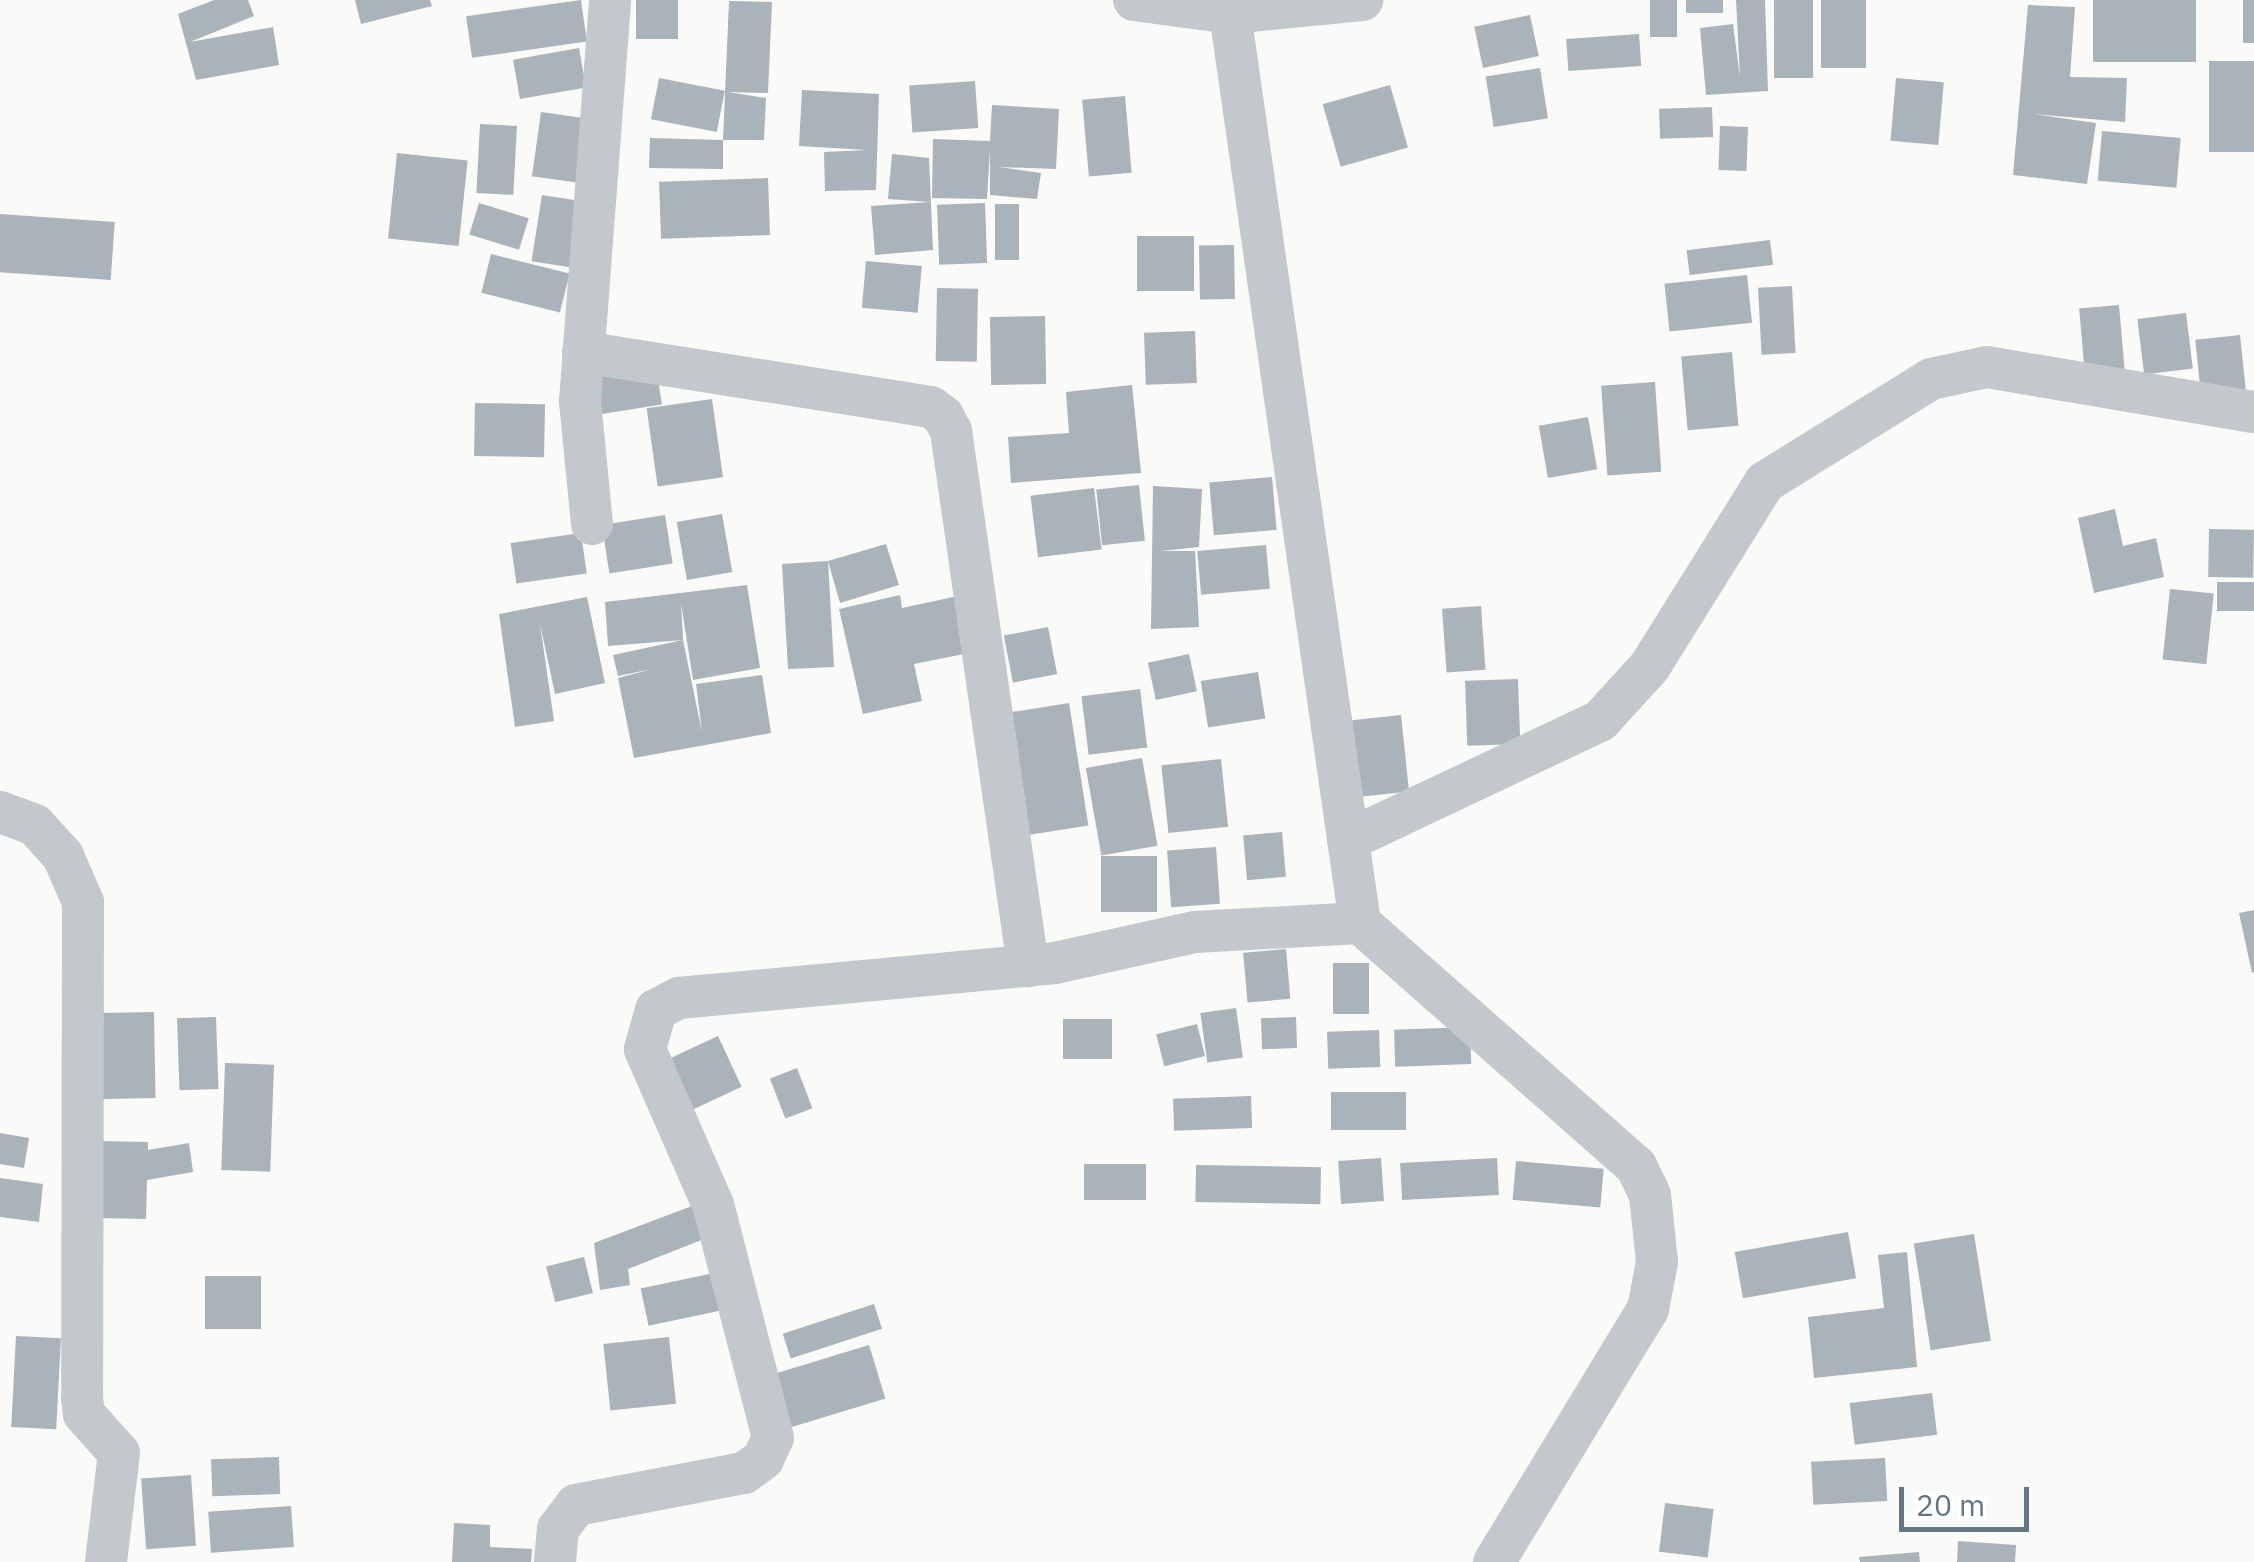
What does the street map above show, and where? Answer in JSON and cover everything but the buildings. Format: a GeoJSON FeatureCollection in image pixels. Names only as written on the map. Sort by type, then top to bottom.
{"type":"FeatureCollection","features":[{"type":"Feature","properties":{"kind":"street"},"geometry":{"type":"LineString","coordinates":[[592,524],[581,455],[583,352],[610,0]]}},
{"type":"Feature","properties":{"kind":"street"},"geometry":{"type":"LineString","coordinates":[[1134,0],[1230,13],[1362,0]]}},
{"type":"Feature","properties":{"kind":"street"},"geometry":{"type":"LineString","coordinates":[[1230,13],[1360,923],[1636,1166],[1650,1195],[1657,1262],[1648,1309],[1494,1562]]}},
{"type":"Feature","properties":{"kind":"street"},"geometry":{"type":"LineString","coordinates":[[583,352],[931,406],[942,416],[951,431],[1028,966]]}},
{"type":"Feature","properties":{"kind":"street"},"geometry":{"type":"LineString","coordinates":[[1348,840],[1600,721],[1650,666],[1765,482],[1932,379],[1987,367],[2254,412]]}},
{"type":"Feature","properties":{"kind":"street"},"geometry":{"type":"LineString","coordinates":[[0,812],[35,826],[64,856],[83,902],[82,1398],[84,1414],[119,1453],[106,1562]]}},
{"type":"Feature","properties":{"kind":"street"},"geometry":{"type":"LineString","coordinates":[[555,1562],[558,1529],[576,1505],[734,1477],[762,1459],[772,1438],[713,1205],[645,1049],[656,1010],[679,998],[1028,966],[1195,932],[1360,923]]}}]}
